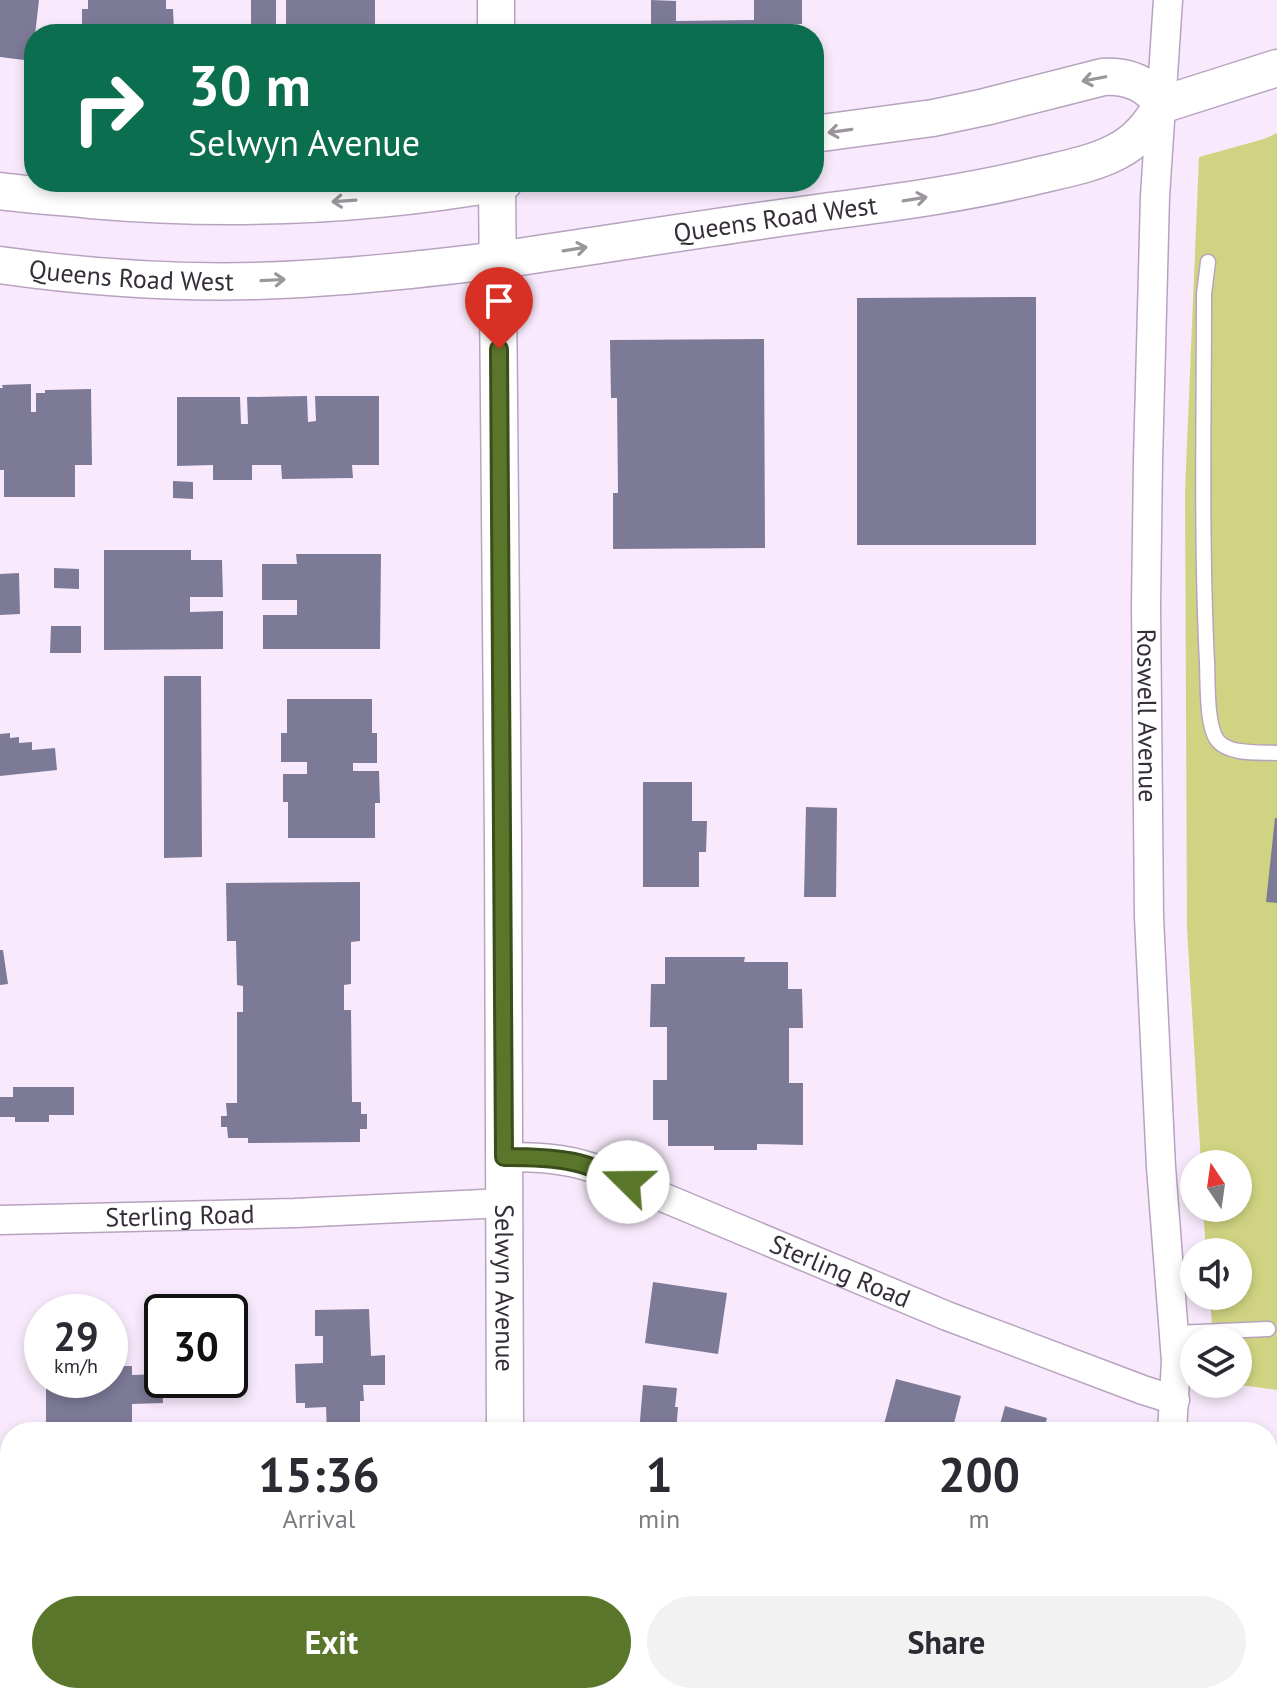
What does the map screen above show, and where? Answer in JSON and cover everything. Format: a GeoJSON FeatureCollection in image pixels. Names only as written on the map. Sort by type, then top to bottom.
{"type":"FeatureCollection","features":[{"type":"Feature","properties":{"kind":"street"},"geometry":{"type":"LineString","coordinates":[[496,0],[496,24]]}},
{"type":"Feature","properties":{"kind":"street","name":"Roswell Avenue"},"geometry":{"type":"LineString","coordinates":[[1168,0],[1155,196],[1148,461],[1147,749],[1153,1009],[1161,1167],[1175,1333],[1173,1422]]}},
{"type":"Feature","properties":{"kind":"street"},"geometry":{"type":"LineString","coordinates":[[824,133],[933,118],[1103,77],[1122,77],[1138,83],[1151,91],[1161,105],[1277,68]]}},
{"type":"Feature","properties":{"kind":"street","name":"Queens Road West"},"geometry":{"type":"LineString","coordinates":[[0,265],[115,277],[257,281],[498,260],[1008,183],[1118,151],[1145,130],[1161,105]]}},
{"type":"Feature","properties":{"kind":"street"},"geometry":{"type":"LineString","coordinates":[[0,191],[151,205],[245,206],[360,200],[436,192]]}},
{"type":"Feature","properties":{"kind":"street","name":"Selwyn Avenue"},"geometry":{"type":"LineString","coordinates":[[499,192],[505,1422]]}},
{"type":"Feature","properties":{"kind":"street","name":"Sterling Road"},"geometry":{"type":"LineString","coordinates":[[504,1157],[551,1158],[593,1168],[947,1316],[1130,1386],[1175,1400]]}},
{"type":"Feature","properties":{"kind":"street","name":"Sterling Road"},"geometry":{"type":"LineString","coordinates":[[0,1220],[295,1213],[504,1203]]}},
{"type":"Feature","properties":{"kind":"lane"},"geometry":{"type":"LineString","coordinates":[[1208,262],[1204,294],[1204,594],[1210,714],[1216,738],[1225,746],[1234,750],[1277,753]]}},
{"type":"Feature","properties":{"kind":"lane"},"geometry":{"type":"LineString","coordinates":[[1175,1333],[1268,1329]]}},
{"type":"Feature","properties":{"kind":"green space"},"geometry":{"type":"Polygon","coordinates":[[[1277,133],[1277,1390],[1252,1387],[1252,1326],[1212,1326],[1211,1310],[1252,1310],[1252,1238],[1205,1238],[1204,1222],[1252,1222],[1252,1150],[1200,1150],[1187,928],[1185,492],[1199,157],[1277,133]]]}},
{"type":"Feature","properties":{"kind":"building"},"geometry":{"type":"Polygon","coordinates":[[[0,0],[39,0],[36,24],[24,24],[24,60],[0,57],[0,0]]]}},
{"type":"Feature","properties":{"kind":"building"},"geometry":{"type":"Polygon","coordinates":[[[88,0],[166,0],[166,9],[173,9],[174,24],[82,24],[82,9],[88,9],[88,0]]]}},
{"type":"Feature","properties":{"kind":"building"},"geometry":{"type":"Polygon","coordinates":[[[251,0],[276,0],[276,24],[251,24],[251,0]]]}},
{"type":"Feature","properties":{"kind":"building"},"geometry":{"type":"Polygon","coordinates":[[[286,0],[375,0],[375,24],[286,24],[286,0]]]}},
{"type":"Feature","properties":{"kind":"building"},"geometry":{"type":"Polygon","coordinates":[[[651,0],[676,1],[676,21],[754,20],[754,0],[802,0],[802,24],[651,24],[651,0]]]}},
{"type":"Feature","properties":{"kind":"building"},"geometry":{"type":"Polygon","coordinates":[[[1036,297],[1036,545],[857,545],[857,298],[1036,297]]]}},
{"type":"Feature","properties":{"kind":"building"},"geometry":{"type":"Polygon","coordinates":[[[764,339],[765,548],[613,549],[613,493],[618,493],[617,398],[611,398],[610,340],[764,339]]]}},
{"type":"Feature","properties":{"kind":"building"},"geometry":{"type":"Polygon","coordinates":[[[31,384],[31,412],[36,412],[36,393],[91,389],[92,465],[75,465],[75,497],[4,497],[4,470],[0,470],[0,388],[3,388],[2,385],[31,384]]]}},
{"type":"Feature","properties":{"kind":"building"},"geometry":{"type":"Polygon","coordinates":[[[307,396],[308,422],[316,421],[315,396],[379,396],[379,465],[352,465],[353,478],[282,479],[281,465],[252,465],[252,480],[213,480],[213,465],[177,466],[177,397],[240,397],[241,424],[248,424],[247,397],[307,396]]]}},
{"type":"Feature","properties":{"kind":"building"},"geometry":{"type":"Polygon","coordinates":[[[173,481],[193,482],[193,499],[173,498],[173,481]]]}},
{"type":"Feature","properties":{"kind":"building"},"geometry":{"type":"Polygon","coordinates":[[[104,550],[191,550],[191,560],[222,560],[223,597],[190,597],[190,612],[223,611],[223,649],[104,650],[104,550]]]}},
{"type":"Feature","properties":{"kind":"building"},"geometry":{"type":"Polygon","coordinates":[[[296,554],[381,554],[380,649],[263,649],[263,615],[297,615],[297,600],[262,600],[262,564],[297,564],[296,554]]]}},
{"type":"Feature","properties":{"kind":"building"},"geometry":{"type":"Polygon","coordinates":[[[54,568],[79,569],[79,589],[54,588],[54,568]]]}},
{"type":"Feature","properties":{"kind":"building"},"geometry":{"type":"Polygon","coordinates":[[[19,573],[20,614],[0,615],[0,574],[19,573]]]}},
{"type":"Feature","properties":{"kind":"building"},"geometry":{"type":"Polygon","coordinates":[[[51,626],[81,626],[81,653],[50,653],[51,626]]]}},
{"type":"Feature","properties":{"kind":"building"},"geometry":{"type":"Polygon","coordinates":[[[164,676],[201,676],[202,857],[164,858],[164,676]]]}},
{"type":"Feature","properties":{"kind":"building"},"geometry":{"type":"Polygon","coordinates":[[[287,699],[372,699],[372,733],[377,733],[377,763],[353,763],[353,771],[379,771],[380,803],[375,803],[375,838],[288,838],[288,802],[283,802],[283,774],[307,774],[307,762],[281,762],[281,733],[287,733],[287,699]]]}},
{"type":"Feature","properties":{"kind":"building"},"geometry":{"type":"Polygon","coordinates":[[[10,733],[10,738],[19,737],[19,743],[32,742],[32,750],[55,748],[57,770],[0,776],[0,734],[10,733]]]}},
{"type":"Feature","properties":{"kind":"building"},"geometry":{"type":"Polygon","coordinates":[[[643,782],[692,782],[692,821],[707,821],[706,852],[699,852],[699,887],[643,887],[643,782]]]}},
{"type":"Feature","properties":{"kind":"building"},"geometry":{"type":"Polygon","coordinates":[[[806,807],[837,808],[836,897],[804,897],[806,807]]]}},
{"type":"Feature","properties":{"kind":"building"},"geometry":{"type":"Polygon","coordinates":[[[1277,818],[1277,903],[1266,902],[1277,818]]]}},
{"type":"Feature","properties":{"kind":"building"},"geometry":{"type":"Polygon","coordinates":[[[360,882],[360,941],[351,942],[351,984],[344,985],[344,1010],[351,1010],[352,1102],[361,1102],[361,1114],[367,1114],[367,1129],[360,1129],[360,1142],[248,1143],[248,1138],[228,1138],[227,1127],[221,1127],[221,1116],[227,1116],[226,1103],[237,1103],[237,1012],[243,1012],[243,986],[237,985],[236,941],[227,941],[226,883],[360,882]]]}},
{"type":"Feature","properties":{"kind":"building"},"geometry":{"type":"Polygon","coordinates":[[[0,950],[3,950],[8,984],[0,985],[0,950]]]}},
{"type":"Feature","properties":{"kind":"building"},"geometry":{"type":"Polygon","coordinates":[[[665,957],[745,957],[744,962],[788,962],[788,989],[802,989],[803,1028],[789,1028],[789,1083],[803,1083],[803,1145],[757,1144],[757,1150],[668,1146],[668,1120],[653,1120],[653,1080],[667,1080],[667,1027],[650,1027],[651,984],[665,984],[665,957]]]}},
{"type":"Feature","properties":{"kind":"building"},"geometry":{"type":"Polygon","coordinates":[[[13,1087],[74,1087],[74,1115],[49,1115],[49,1122],[15,1122],[15,1117],[0,1117],[0,1097],[13,1097],[13,1087]]]}},
{"type":"Feature","properties":{"kind":"building"},"geometry":{"type":"Polygon","coordinates":[[[653,1282],[727,1293],[718,1354],[645,1343],[653,1282]]]}},
{"type":"Feature","properties":{"kind":"building"},"geometry":{"type":"Polygon","coordinates":[[[369,1309],[371,1356],[385,1355],[385,1385],[363,1385],[360,1422],[327,1422],[326,1407],[305,1408],[305,1403],[296,1403],[295,1364],[323,1363],[323,1336],[315,1336],[315,1310],[369,1309]]]}},
{"type":"Feature","properties":{"kind":"building"},"geometry":{"type":"Polygon","coordinates":[[[128,1366],[132,1366],[132,1375],[144,1375],[144,1398],[163,1398],[163,1403],[132,1404],[132,1422],[46,1422],[46,1398],[128,1398],[128,1366]]]}},
{"type":"Feature","properties":{"kind":"building"},"geometry":{"type":"Polygon","coordinates":[[[896,1379],[961,1396],[954,1422],[885,1422],[896,1379]]]}},
{"type":"Feature","properties":{"kind":"building"},"geometry":{"type":"Polygon","coordinates":[[[643,1385],[677,1388],[677,1422],[640,1422],[643,1385]]]}},
{"type":"Feature","properties":{"kind":"building"},"geometry":{"type":"Polygon","coordinates":[[[1005,1406],[1047,1418],[1046,1422],[1001,1422],[1005,1406]]]}},
{"type":"Feature","properties":{"kind":"route"},"geometry":{"type":"LineString","coordinates":[[499,349],[504,1157],[570,1161],[628,1182]]}}]}
